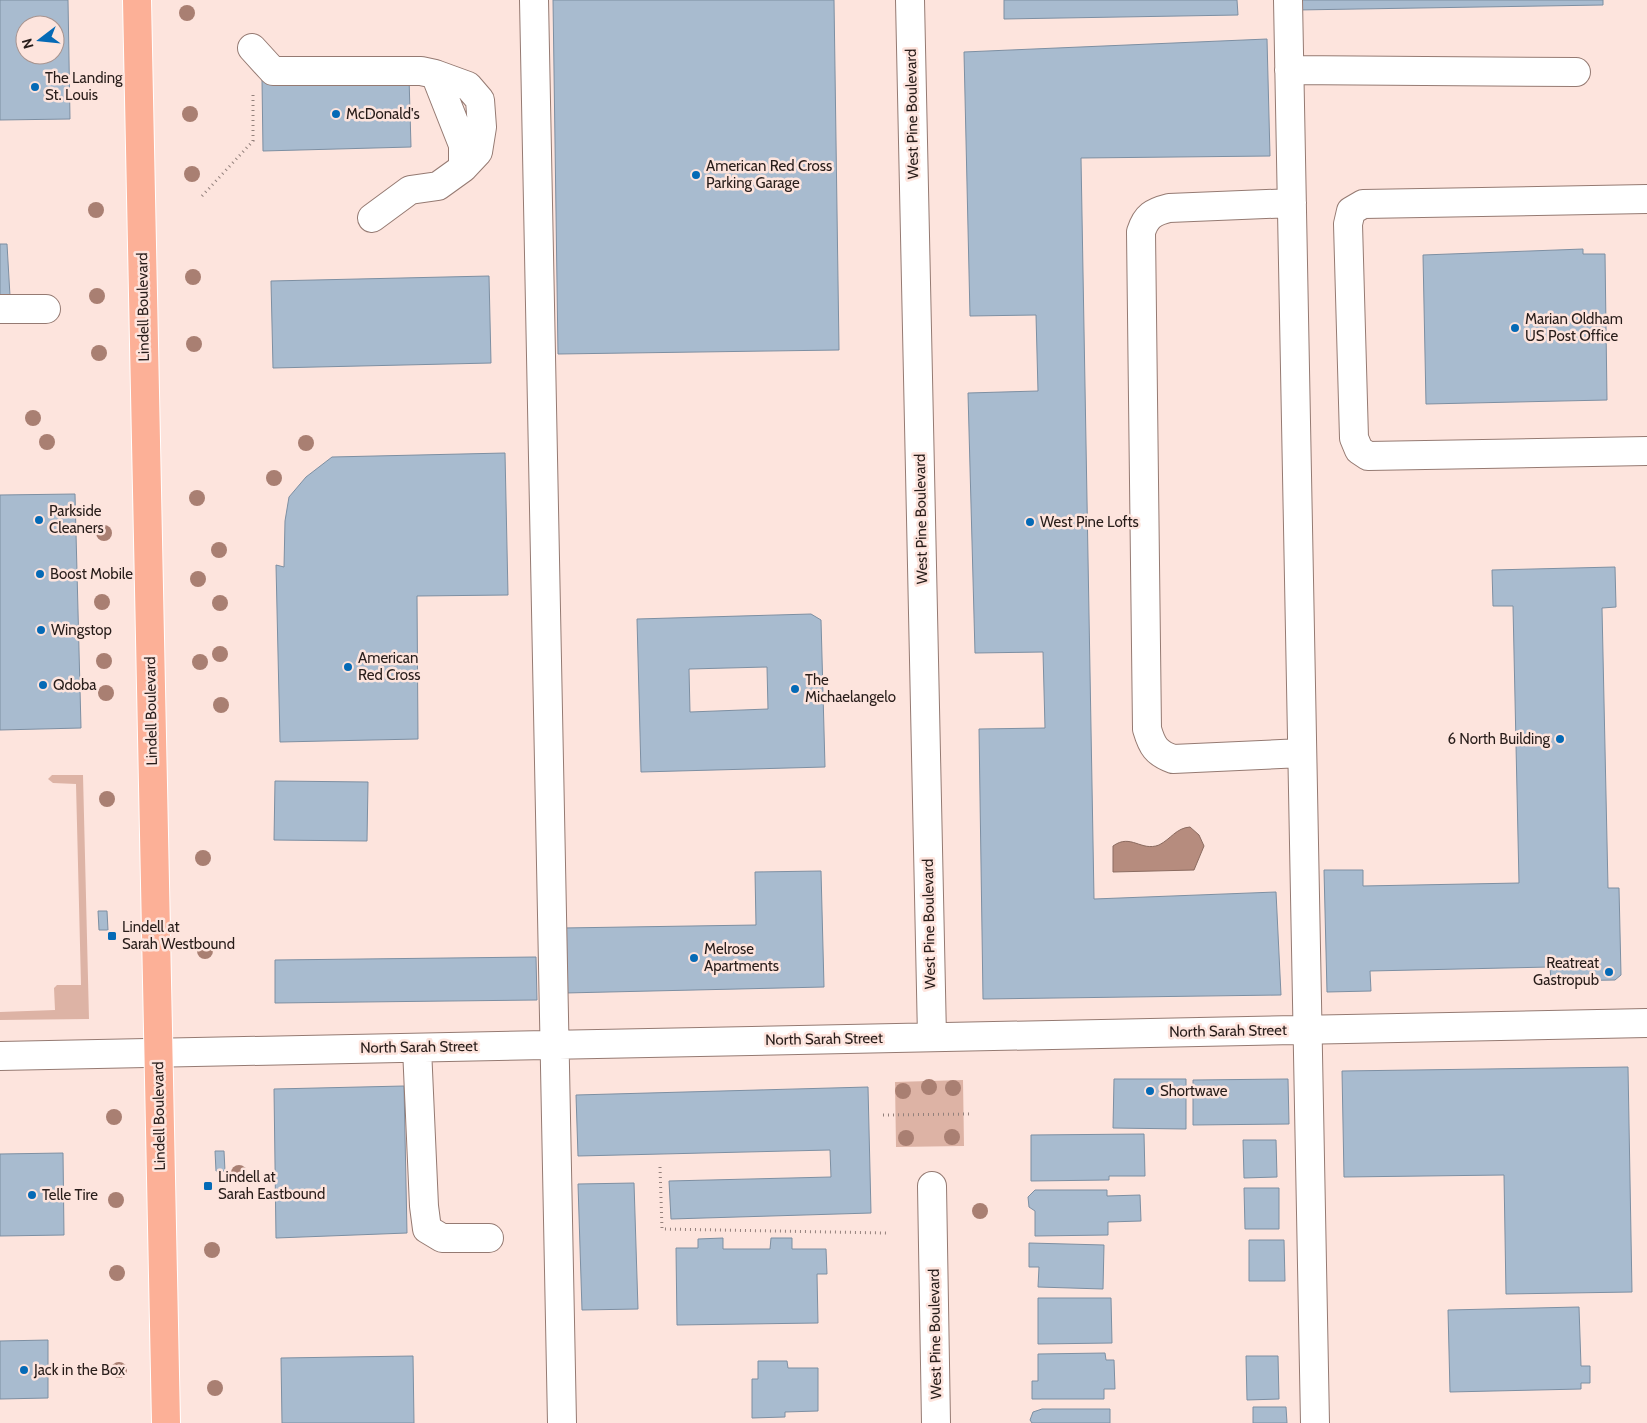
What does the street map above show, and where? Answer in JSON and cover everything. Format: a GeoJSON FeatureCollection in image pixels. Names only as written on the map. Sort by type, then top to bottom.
{"type":"FeatureCollection","features":[{"type":"Feature","properties":{"kind":"main road","name":"Lindell Boulevard"},"geometry":{"type":"LineString","coordinates":[[137,0],[166,1423]]}},
{"type":"Feature","properties":{"kind":"street"},"geometry":{"type":"LineString","coordinates":[[534,0],[562,1423]]}},
{"type":"Feature","properties":{"kind":"street","name":"West Pine Boulevard"},"geometry":{"type":"LineString","coordinates":[[910,0],[932,1037]]}},
{"type":"Feature","properties":{"kind":"street"},"geometry":{"type":"LineString","coordinates":[[1288,0],[1315,1423]]}},
{"type":"Feature","properties":{"kind":"street"},"geometry":{"type":"LineString","coordinates":[[252,48],[273,70],[421,71],[435,74],[463,145],[463,168],[438,186],[410,190],[372,218]]}},
{"type":"Feature","properties":{"kind":"street"},"geometry":{"type":"LineString","coordinates":[[1289,70],[1576,72]]}},
{"type":"Feature","properties":{"kind":"street"},"geometry":{"type":"LineString","coordinates":[[1647,199],[1363,204],[1351,211],[1348,224],[1354,438],[1359,450],[1368,456],[1647,451]]}},
{"type":"Feature","properties":{"kind":"street"},"geometry":{"type":"LineString","coordinates":[[1292,203],[1168,208],[1154,211],[1145,220],[1141,232],[1147,729],[1151,744],[1160,754],[1173,759],[1302,753]]}},
{"type":"Feature","properties":{"kind":"street"},"geometry":{"type":"LineString","coordinates":[[0,309],[46,309]]}},
{"type":"Feature","properties":{"kind":"street","name":"North Sarah Street"},"geometry":{"type":"LineString","coordinates":[[0,1056],[1647,1023]]}},
{"type":"Feature","properties":{"kind":"street"},"geometry":{"type":"LineString","coordinates":[[417,1048],[424,1206],[428,1229],[442,1238],[489,1238]]}},
{"type":"Feature","properties":{"kind":"street","name":"West Pine Boulevard"},"geometry":{"type":"LineString","coordinates":[[932,1186],[936,1423]]}},
{"type":"Feature","properties":{"kind":"path"},"geometry":{"type":"LineString","coordinates":[[202,196],[253,141],[253,85]]}},
{"type":"Feature","properties":{"kind":"path"},"geometry":{"type":"LineString","coordinates":[[883,1115],[971,1114]]}},
{"type":"Feature","properties":{"kind":"path"},"geometry":{"type":"LineString","coordinates":[[660,1166],[662,1229],[886,1233]]}},
{"type":"Feature","properties":{"kind":"shaded area"},"geometry":{"type":"Polygon","coordinates":[[[52,775],[83,775],[89,1019],[0,1020],[0,1012],[55,1010],[54,988],[57,985],[81,985],[76,784],[53,783],[48,779],[52,775]]]}},
{"type":"Feature","properties":{"kind":"shaded area"},"geometry":{"type":"Polygon","coordinates":[[[1190,827],[1199,835],[1204,846],[1194,870],[1113,872],[1113,846],[1125,841],[1153,847],[1177,832],[1190,827]]]}},
{"type":"Feature","properties":{"kind":"shaded area"},"geometry":{"type":"Polygon","coordinates":[[[963,1080],[964,1146],[896,1147],[895,1082],[963,1080]]]}},
{"type":"Feature","properties":{"kind":"building","name":"The Landing St. Louis"},"geometry":{"type":"Polygon","coordinates":[[[0,0],[68,0],[70,119],[0,120],[0,0]]]}},
{"type":"Feature","properties":{"kind":"building","name":"American Red Cross Parking Garage"},"geometry":{"type":"Polygon","coordinates":[[[553,0],[834,0],[839,350],[558,354],[553,0]]]}},
{"type":"Feature","properties":{"kind":"building"},"geometry":{"type":"Polygon","coordinates":[[[1004,0],[1237,0],[1238,15],[1004,19],[1004,0]]]}},
{"type":"Feature","properties":{"kind":"building"},"geometry":{"type":"Polygon","coordinates":[[[1297,0],[1603,0],[1603,5],[1297,10],[1297,0]]]}},
{"type":"Feature","properties":{"kind":"building","name":"West Pine Lofts"},"geometry":{"type":"Polygon","coordinates":[[[1267,39],[1270,156],[1081,158],[1094,899],[1276,892],[1281,995],[983,999],[979,729],[1045,728],[1043,652],[975,653],[968,393],[1038,391],[1036,315],[970,316],[964,52],[1267,39]]]}},
{"type":"Feature","properties":{"kind":"building","name":"McDonald's"},"geometry":{"type":"Polygon","coordinates":[[[409,77],[411,147],[263,151],[262,80],[409,77]]]}},
{"type":"Feature","properties":{"kind":"building"},"geometry":{"type":"Polygon","coordinates":[[[0,244],[7,244],[10,296],[0,296],[0,244]]]}},
{"type":"Feature","properties":{"kind":"building","name":"Marian Oldham US Post Office"},"geometry":{"type":"Polygon","coordinates":[[[1583,249],[1583,254],[1605,254],[1607,400],[1426,404],[1423,255],[1583,249]]]}},
{"type":"Feature","properties":{"kind":"building"},"geometry":{"type":"Polygon","coordinates":[[[489,276],[491,363],[273,368],[271,281],[489,276]]]}},
{"type":"Feature","properties":{"kind":"building","name":"American Red Cross"},"geometry":{"type":"Polygon","coordinates":[[[505,453],[508,595],[417,596],[418,739],[280,742],[276,565],[284,567],[285,521],[289,497],[306,477],[332,457],[505,453]]]}},
{"type":"Feature","properties":{"kind":"building"},"geometry":{"type":"Polygon","coordinates":[[[75,494],[81,728],[0,730],[0,495],[75,494]]]}},
{"type":"Feature","properties":{"kind":"building","name":"6 North Building"},"geometry":{"type":"Polygon","coordinates":[[[1615,567],[1616,607],[1602,608],[1608,888],[1619,888],[1621,975],[1615,980],[1551,981],[1550,967],[1370,971],[1371,991],[1327,992],[1324,870],[1363,870],[1363,886],[1519,883],[1513,606],[1493,606],[1492,570],[1615,567]]]}},
{"type":"Feature","properties":{"kind":"building","name":"The Michaelangelo"},"geometry":{"type":"Polygon","coordinates":[[[811,614],[821,620],[825,767],[641,772],[637,619],[811,614]],[[767,667],[689,669],[690,712],[768,709],[767,667]]]}},
{"type":"Feature","properties":{"kind":"building"},"geometry":{"type":"Polygon","coordinates":[[[275,781],[368,782],[367,841],[274,840],[275,781]]]}},
{"type":"Feature","properties":{"kind":"building","name":"Melrose Apartments"},"geometry":{"type":"Polygon","coordinates":[[[821,871],[824,987],[565,993],[563,928],[756,925],[755,872],[821,871]]]}},
{"type":"Feature","properties":{"kind":"building"},"geometry":{"type":"Polygon","coordinates":[[[98,911],[107,911],[108,930],[99,930],[98,911]]]}},
{"type":"Feature","properties":{"kind":"building"},"geometry":{"type":"Polygon","coordinates":[[[536,957],[537,1000],[275,1003],[275,960],[536,957]]]}},
{"type":"Feature","properties":{"kind":"building"},"geometry":{"type":"Polygon","coordinates":[[[1628,1067],[1632,1292],[1506,1294],[1504,1175],[1344,1177],[1342,1071],[1628,1067]]]}},
{"type":"Feature","properties":{"kind":"building"},"geometry":{"type":"Polygon","coordinates":[[[1114,1079],[1186,1079],[1186,1129],[1113,1128],[1114,1079]]]}},
{"type":"Feature","properties":{"kind":"building"},"geometry":{"type":"Polygon","coordinates":[[[1288,1079],[1289,1124],[1193,1125],[1193,1080],[1288,1079]]]}},
{"type":"Feature","properties":{"kind":"building"},"geometry":{"type":"Polygon","coordinates":[[[404,1086],[407,1233],[276,1238],[274,1089],[404,1086]]]}},
{"type":"Feature","properties":{"kind":"building"},"geometry":{"type":"Polygon","coordinates":[[[868,1087],[871,1213],[671,1219],[669,1181],[831,1177],[830,1150],[578,1156],[576,1095],[868,1087]]]}},
{"type":"Feature","properties":{"kind":"building"},"geometry":{"type":"Polygon","coordinates":[[[1144,1134],[1145,1176],[1109,1176],[1109,1180],[1031,1181],[1031,1135],[1144,1134]]]}},
{"type":"Feature","properties":{"kind":"building"},"geometry":{"type":"Polygon","coordinates":[[[1243,1140],[1276,1140],[1277,1177],[1244,1178],[1243,1140]]]}},
{"type":"Feature","properties":{"kind":"building"},"geometry":{"type":"Polygon","coordinates":[[[215,1151],[224,1151],[225,1171],[216,1171],[215,1151]]]}},
{"type":"Feature","properties":{"kind":"building","name":"Telle Tire"},"geometry":{"type":"Polygon","coordinates":[[[63,1153],[64,1235],[0,1236],[0,1154],[63,1153]]]}},
{"type":"Feature","properties":{"kind":"building"},"geometry":{"type":"Polygon","coordinates":[[[634,1183],[638,1309],[582,1310],[578,1184],[634,1183]]]}},
{"type":"Feature","properties":{"kind":"building"},"geometry":{"type":"Polygon","coordinates":[[[1244,1188],[1279,1188],[1279,1229],[1245,1229],[1244,1188]]]}},
{"type":"Feature","properties":{"kind":"building"},"geometry":{"type":"Polygon","coordinates":[[[1035,1190],[1107,1190],[1107,1196],[1140,1195],[1141,1221],[1108,1222],[1108,1235],[1035,1236],[1035,1211],[1029,1207],[1028,1197],[1035,1190]]]}},
{"type":"Feature","properties":{"kind":"building"},"geometry":{"type":"Polygon","coordinates":[[[723,1238],[723,1249],[770,1249],[771,1238],[792,1238],[792,1249],[826,1249],[827,1274],[817,1274],[818,1323],[677,1325],[676,1248],[698,1248],[698,1239],[723,1238]]]}},
{"type":"Feature","properties":{"kind":"building"},"geometry":{"type":"Polygon","coordinates":[[[1249,1240],[1284,1240],[1285,1281],[1249,1281],[1249,1240]]]}},
{"type":"Feature","properties":{"kind":"building"},"geometry":{"type":"Polygon","coordinates":[[[1029,1243],[1104,1245],[1103,1289],[1038,1287],[1039,1267],[1029,1267],[1029,1243]]]}},
{"type":"Feature","properties":{"kind":"building"},"geometry":{"type":"Polygon","coordinates":[[[1038,1298],[1111,1298],[1112,1343],[1038,1344],[1038,1298]]]}},
{"type":"Feature","properties":{"kind":"building"},"geometry":{"type":"Polygon","coordinates":[[[1579,1307],[1581,1366],[1590,1366],[1590,1383],[1581,1383],[1581,1389],[1450,1392],[1448,1310],[1579,1307]]]}},
{"type":"Feature","properties":{"kind":"building","name":"Jack in the Box"},"geometry":{"type":"Polygon","coordinates":[[[48,1340],[48,1398],[0,1399],[0,1341],[48,1340]]]}},
{"type":"Feature","properties":{"kind":"building"},"geometry":{"type":"Polygon","coordinates":[[[1105,1353],[1106,1360],[1114,1360],[1115,1389],[1104,1389],[1104,1399],[1032,1399],[1032,1381],[1038,1381],[1038,1354],[1105,1353]]]}},
{"type":"Feature","properties":{"kind":"building"},"geometry":{"type":"Polygon","coordinates":[[[413,1356],[414,1423],[282,1423],[281,1358],[413,1356]]]}},
{"type":"Feature","properties":{"kind":"building"},"geometry":{"type":"Polygon","coordinates":[[[1246,1356],[1278,1356],[1279,1399],[1247,1400],[1246,1356]]]}},
{"type":"Feature","properties":{"kind":"building"},"geometry":{"type":"Polygon","coordinates":[[[758,1361],[787,1361],[788,1368],[818,1368],[818,1411],[785,1412],[785,1417],[752,1418],[752,1379],[758,1379],[758,1361]]]}},
{"type":"Feature","properties":{"kind":"building"},"geometry":{"type":"Polygon","coordinates":[[[1253,1407],[1286,1407],[1287,1423],[1253,1423],[1253,1407]]]}},
{"type":"Feature","properties":{"kind":"building"},"geometry":{"type":"Polygon","coordinates":[[[1042,1409],[1110,1409],[1110,1423],[1032,1423],[1030,1420],[1033,1412],[1042,1409]]]}},
{"type":"Feature","properties":{"kind":"place","name":"The Landing St. Louis"},"geometry":{"type":"Point","coordinates":[35,87]}},
{"type":"Feature","properties":{"kind":"place","name":"McDonald's"},"geometry":{"type":"Point","coordinates":[336,114]}},
{"type":"Feature","properties":{"kind":"place","name":"American Red Cross Parking Garage"},"geometry":{"type":"Point","coordinates":[696,175]}},
{"type":"Feature","properties":{"kind":"place","name":"Marian Oldham US Post Office"},"geometry":{"type":"Point","coordinates":[1515,328]}},
{"type":"Feature","properties":{"kind":"place","name":"Parkside Cleaners"},"geometry":{"type":"Point","coordinates":[39,520]}},
{"type":"Feature","properties":{"kind":"place","name":"West Pine Lofts"},"geometry":{"type":"Point","coordinates":[1030,522]}},
{"type":"Feature","properties":{"kind":"place","name":"Boost Mobile"},"geometry":{"type":"Point","coordinates":[40,574]}},
{"type":"Feature","properties":{"kind":"place","name":"Wingstop"},"geometry":{"type":"Point","coordinates":[41,630]}},
{"type":"Feature","properties":{"kind":"place","name":"American Red Cross"},"geometry":{"type":"Point","coordinates":[348,667]}},
{"type":"Feature","properties":{"kind":"place","name":"Qdoba"},"geometry":{"type":"Point","coordinates":[43,685]}},
{"type":"Feature","properties":{"kind":"place","name":"The Michaelangelo"},"geometry":{"type":"Point","coordinates":[795,689]}},
{"type":"Feature","properties":{"kind":"place","name":"6 North Building"},"geometry":{"type":"Point","coordinates":[1560,739]}},
{"type":"Feature","properties":{"kind":"place","name":"Lindell at Sarah Westbound"},"geometry":{"type":"Point","coordinates":[112,936]}},
{"type":"Feature","properties":{"kind":"place","name":"Melrose Apartments"},"geometry":{"type":"Point","coordinates":[694,958]}},
{"type":"Feature","properties":{"kind":"place","name":"Reatreat Gastropub"},"geometry":{"type":"Point","coordinates":[1609,972]}},
{"type":"Feature","properties":{"kind":"place","name":"Shortwave"},"geometry":{"type":"Point","coordinates":[1150,1091]}},
{"type":"Feature","properties":{"kind":"place","name":"Lindell at Sarah Eastbound"},"geometry":{"type":"Point","coordinates":[208,1186]}},
{"type":"Feature","properties":{"kind":"place","name":"Telle Tire"},"geometry":{"type":"Point","coordinates":[32,1195]}},
{"type":"Feature","properties":{"kind":"place","name":"Jack in the Box"},"geometry":{"type":"Point","coordinates":[24,1370]}}]}
